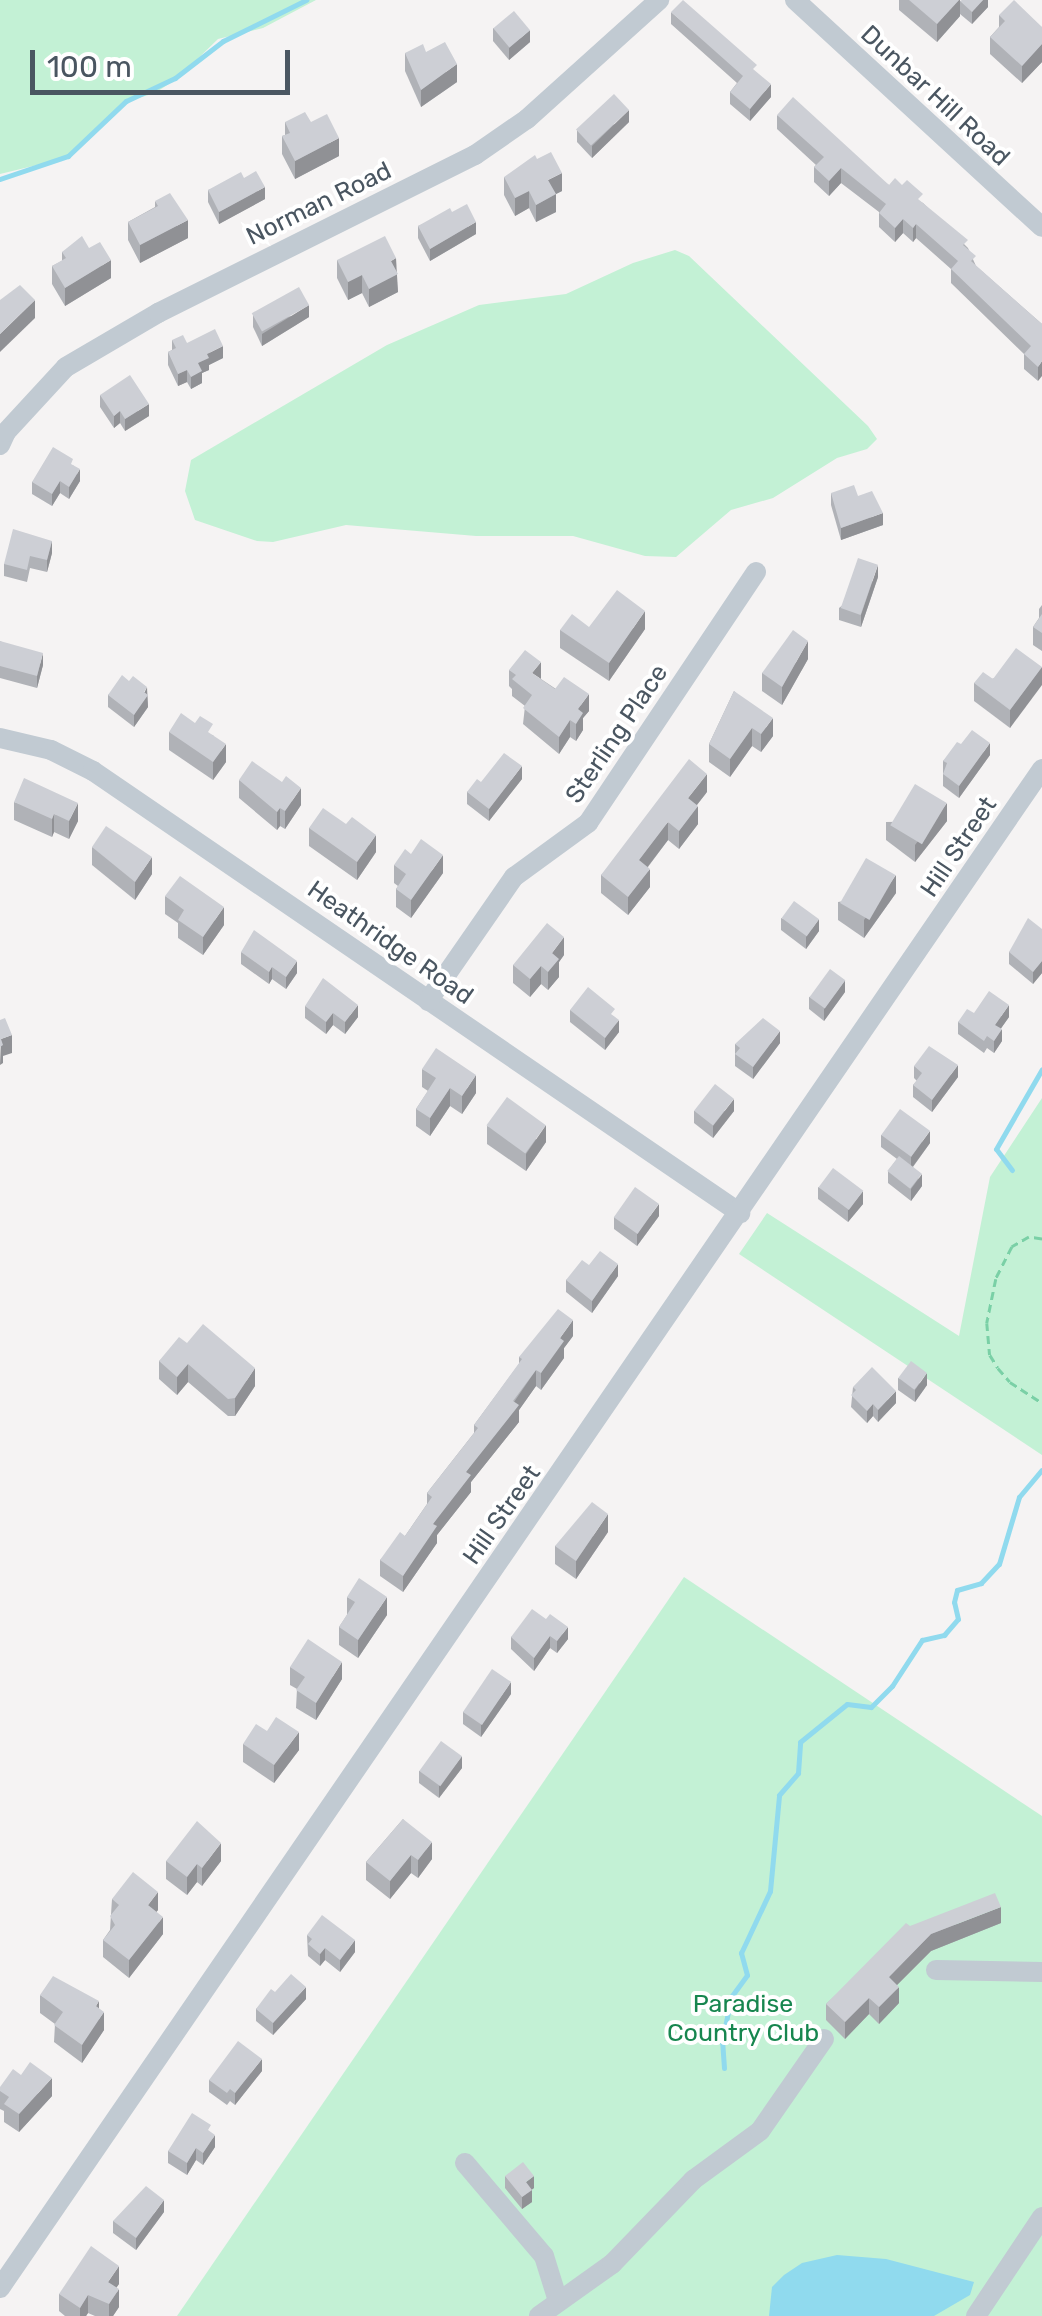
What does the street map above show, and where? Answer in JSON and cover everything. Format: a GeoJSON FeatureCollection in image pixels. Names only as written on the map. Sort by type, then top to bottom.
{"type":"FeatureCollection","features":[{"type":"Feature","properties":{"kind":"street","name":"Norman Road"},"geometry":{"type":"LineString","coordinates":[[0,444],[6,432],[66,367],[158,312],[475,155],[528,118],[659,0]]}},
{"type":"Feature","properties":{"kind":"street","name":"Dunbar Hill Road"},"geometry":{"type":"LineString","coordinates":[[795,0],[1042,227]]}},
{"type":"Feature","properties":{"kind":"street","name":"Sterling Place"},"geometry":{"type":"LineString","coordinates":[[428,1001],[514,877],[588,823],[756,572]]}},
{"type":"Feature","properties":{"kind":"street","name":"Heathridge Road"},"geometry":{"type":"LineString","coordinates":[[0,738],[50,750],[93,771],[740,1213]]}},
{"type":"Feature","properties":{"kind":"street","name":"Hill Street"},"geometry":{"type":"LineString","coordinates":[[0,2288],[1042,770]]}},
{"type":"Feature","properties":{"kind":"street"},"geometry":{"type":"LineString","coordinates":[[936,1970],[1042,1972]]}},
{"type":"Feature","properties":{"kind":"street"},"geometry":{"type":"LineString","coordinates":[[538,2316],[612,2264],[693,2180],[760,2131],[824,2040]]}},
{"type":"Feature","properties":{"kind":"street"},"geometry":{"type":"LineString","coordinates":[[465,2163],[544,2256],[558,2302]]}},
{"type":"Feature","properties":{"kind":"street"},"geometry":{"type":"LineString","coordinates":[[976,2316],[1042,2216]]}},
{"type":"Feature","properties":{"kind":"path"},"geometry":{"type":"LineString","coordinates":[[1042,1239],[1029,1237],[1012,1247],[996,1279],[987,1323],[990,1355],[998,1368],[1010,1382],[1042,1403]]}},
{"type":"Feature","properties":{"kind":"green space"},"geometry":{"type":"Polygon","coordinates":[[[0,0],[316,0],[263,28],[218,39],[178,78],[155,93],[125,102],[66,158],[0,174],[0,0]]]}},
{"type":"Feature","properties":{"kind":"green space"},"geometry":{"type":"Polygon","coordinates":[[[675,250],[689,256],[868,426],[877,439],[867,449],[837,458],[773,498],[731,510],[676,557],[645,556],[573,536],[476,536],[346,525],[273,542],[257,541],[195,520],[185,491],[191,460],[387,345],[479,305],[566,294],[633,263],[675,250]]]}},
{"type":"Feature","properties":{"kind":"green space"},"geometry":{"type":"Polygon","coordinates":[[[1042,1098],[1042,1455],[739,1254],[767,1213],[959,1336],[990,1177],[1042,1098]]]}},
{"type":"Feature","properties":{"kind":"green space","name":"Paradise Country Club"},"geometry":{"type":"Polygon","coordinates":[[[684,1577],[1042,1816],[1042,2316],[177,2316],[684,1577]]]}},
{"type":"Feature","properties":{"kind":"water"},"geometry":{"type":"Polygon","coordinates":[[[837,2255],[886,2259],[974,2282],[970,2295],[934,2316],[769,2316],[772,2287],[784,2275],[802,2263],[837,2255]]]}},
{"type":"Feature","properties":{"kind":"building"},"geometry":{"type":"Polygon","coordinates":[[[683,0],[757,65],[753,69],[771,84],[750,109],[730,92],[743,76],[671,12],[683,0]]]}},
{"type":"Feature","properties":{"kind":"building"},"geometry":{"type":"Polygon","coordinates":[[[909,0],[959,0],[937,24],[909,0]]]}},
{"type":"Feature","properties":{"kind":"building"},"geometry":{"type":"Polygon","coordinates":[[[962,0],[983,0],[972,12],[962,0]]]}},
{"type":"Feature","properties":{"kind":"building"},"geometry":{"type":"Polygon","coordinates":[[[1014,0],[1042,27],[1042,44],[1022,66],[990,37],[1005,21],[999,15],[1014,0]]]}},
{"type":"Feature","properties":{"kind":"building"},"geometry":{"type":"Polygon","coordinates":[[[514,11],[530,30],[509,48],[493,28],[514,11]]]}},
{"type":"Feature","properties":{"kind":"building"},"geometry":{"type":"Polygon","coordinates":[[[445,42],[457,64],[421,90],[405,53],[423,44],[426,52],[445,42]]]}},
{"type":"Feature","properties":{"kind":"building"},"geometry":{"type":"Polygon","coordinates":[[[614,94],[629,110],[591,146],[576,129],[614,94]]]}},
{"type":"Feature","properties":{"kind":"building"},"geometry":{"type":"Polygon","coordinates":[[[793,97],[889,185],[895,178],[902,185],[907,180],[923,194],[918,199],[968,240],[963,245],[976,256],[971,261],[1042,324],[1042,361],[1038,367],[1024,354],[1031,346],[951,269],[958,261],[916,224],[913,228],[903,219],[895,228],[879,213],[886,204],[841,168],[829,181],[814,167],[824,157],[777,115],[793,97]]]}},
{"type":"Feature","properties":{"kind":"building"},"geometry":{"type":"Polygon","coordinates":[[[305,112],[311,122],[327,114],[339,138],[295,161],[282,136],[290,133],[285,122],[305,112]]]}},
{"type":"Feature","properties":{"kind":"building"},"geometry":{"type":"Polygon","coordinates":[[[551,152],[562,173],[548,180],[556,194],[536,205],[529,191],[515,198],[504,177],[535,155],[537,159],[551,152]]]}},
{"type":"Feature","properties":{"kind":"building"},"geometry":{"type":"Polygon","coordinates":[[[256,171],[265,187],[219,212],[208,190],[241,172],[244,178],[256,171]]]}},
{"type":"Feature","properties":{"kind":"building"},"geometry":{"type":"Polygon","coordinates":[[[170,193],[188,220],[140,245],[128,222],[158,206],[155,201],[170,193]]]}},
{"type":"Feature","properties":{"kind":"building"},"geometry":{"type":"Polygon","coordinates":[[[467,204],[476,222],[430,249],[418,226],[450,208],[452,212],[467,204]]]}},
{"type":"Feature","properties":{"kind":"building"},"geometry":{"type":"Polygon","coordinates":[[[82,236],[89,248],[100,242],[111,260],[65,288],[52,266],[66,258],[62,252],[82,236]]]}},
{"type":"Feature","properties":{"kind":"building"},"geometry":{"type":"Polygon","coordinates":[[[385,236],[396,258],[391,261],[398,274],[369,289],[362,275],[348,282],[337,260],[385,236]]]}},
{"type":"Feature","properties":{"kind":"building"},"geometry":{"type":"Polygon","coordinates":[[[20,285],[35,300],[0,334],[0,300],[20,285]]]}},
{"type":"Feature","properties":{"kind":"building"},"geometry":{"type":"Polygon","coordinates":[[[299,287],[309,305],[262,332],[252,313],[299,287]]]}},
{"type":"Feature","properties":{"kind":"building"},"geometry":{"type":"Polygon","coordinates":[[[215,329],[223,346],[198,363],[202,371],[191,377],[187,370],[178,374],[168,352],[176,348],[172,340],[183,335],[187,343],[215,329]]]}},
{"type":"Feature","properties":{"kind":"building"},"geometry":{"type":"Polygon","coordinates":[[[130,375],[149,404],[125,419],[120,411],[114,416],[100,395],[130,375]]]}},
{"type":"Feature","properties":{"kind":"building"},"geometry":{"type":"Polygon","coordinates":[[[53,447],[73,459],[71,464],[80,469],[69,487],[60,481],[52,494],[32,482],[53,447]]]}},
{"type":"Feature","properties":{"kind":"building"},"geometry":{"type":"Polygon","coordinates":[[[854,485],[858,496],[872,491],[883,513],[841,528],[831,493],[854,485]]]}},
{"type":"Feature","properties":{"kind":"building"},"geometry":{"type":"Polygon","coordinates":[[[13,529],[52,541],[47,560],[30,556],[27,570],[4,564],[13,529]]]}},
{"type":"Feature","properties":{"kind":"building"},"geometry":{"type":"Polygon","coordinates":[[[858,558],[878,565],[861,615],[841,608],[858,558]]]}},
{"type":"Feature","properties":{"kind":"building"},"geometry":{"type":"Polygon","coordinates":[[[617,590],[645,611],[609,663],[560,630],[572,614],[589,627],[617,590]]]}},
{"type":"Feature","properties":{"kind":"building"},"geometry":{"type":"Polygon","coordinates":[[[1042,614],[1042,633],[1033,627],[1042,614]]]}},
{"type":"Feature","properties":{"kind":"building"},"geometry":{"type":"Polygon","coordinates":[[[793,630],[808,641],[782,687],[762,673],[793,630]]]}},
{"type":"Feature","properties":{"kind":"building"},"geometry":{"type":"Polygon","coordinates":[[[0,641],[43,653],[37,676],[0,666],[0,641]]]}},
{"type":"Feature","properties":{"kind":"building"},"geometry":{"type":"Polygon","coordinates":[[[1016,648],[1042,667],[1010,710],[974,683],[983,672],[993,679],[1016,648]]]}},
{"type":"Feature","properties":{"kind":"building"},"geometry":{"type":"Polygon","coordinates":[[[525,650],[541,662],[532,673],[555,689],[564,677],[589,694],[578,709],[583,713],[576,724],[570,720],[559,737],[523,708],[532,695],[512,679],[516,675],[509,670],[525,650]]]}},
{"type":"Feature","properties":{"kind":"building"},"geometry":{"type":"Polygon","coordinates":[[[122,675],[129,681],[133,676],[147,687],[144,692],[148,695],[134,715],[108,695],[122,675]]]}},
{"type":"Feature","properties":{"kind":"building"},"geometry":{"type":"Polygon","coordinates":[[[734,691],[773,718],[761,734],[752,728],[730,759],[709,744],[734,691]]]}},
{"type":"Feature","properties":{"kind":"building"},"geometry":{"type":"Polygon","coordinates":[[[181,713],[195,723],[200,716],[213,724],[208,732],[226,744],[213,762],[169,732],[181,713]]]}},
{"type":"Feature","properties":{"kind":"building"},"geometry":{"type":"Polygon","coordinates":[[[972,730],[990,743],[959,786],[943,774],[947,763],[943,761],[972,730]]]}},
{"type":"Feature","properties":{"kind":"building"},"geometry":{"type":"Polygon","coordinates":[[[504,753],[522,766],[489,809],[467,792],[477,779],[481,782],[504,753]]]}},
{"type":"Feature","properties":{"kind":"building"},"geometry":{"type":"Polygon","coordinates":[[[689,759],[707,774],[688,798],[698,806],[679,831],[668,822],[639,860],[650,869],[628,897],[601,875],[689,759]]]}},
{"type":"Feature","properties":{"kind":"building"},"geometry":{"type":"Polygon","coordinates":[[[252,761],[282,782],[286,776],[301,788],[285,811],[280,808],[277,812],[239,780],[252,761]]]}},
{"type":"Feature","properties":{"kind":"building"},"geometry":{"type":"Polygon","coordinates":[[[24,778],[78,803],[69,821],[54,814],[52,819],[14,802],[24,778]]]}},
{"type":"Feature","properties":{"kind":"building"},"geometry":{"type":"Polygon","coordinates":[[[915,784],[947,803],[922,844],[890,825],[915,784]]]}},
{"type":"Feature","properties":{"kind":"building"},"geometry":{"type":"Polygon","coordinates":[[[323,808],[346,824],[352,817],[376,835],[357,862],[309,828],[323,808]]]}},
{"type":"Feature","properties":{"kind":"building"},"geometry":{"type":"Polygon","coordinates":[[[106,826],[152,857],[135,882],[92,847],[106,826]]]}},
{"type":"Feature","properties":{"kind":"building"},"geometry":{"type":"Polygon","coordinates":[[[421,839],[443,855],[411,900],[396,889],[406,874],[394,865],[405,849],[411,854],[421,839]]]}},
{"type":"Feature","properties":{"kind":"building"},"geometry":{"type":"Polygon","coordinates":[[[866,858],[895,875],[869,920],[840,903],[866,858]]]}},
{"type":"Feature","properties":{"kind":"building"},"geometry":{"type":"Polygon","coordinates":[[[180,876],[224,907],[203,937],[178,920],[184,910],[165,896],[180,876]]]}},
{"type":"Feature","properties":{"kind":"building"},"geometry":{"type":"Polygon","coordinates":[[[794,901],[819,919],[807,936],[782,918],[794,901]]]}},
{"type":"Feature","properties":{"kind":"building"},"geometry":{"type":"Polygon","coordinates":[[[1028,918],[1042,929],[1042,961],[1033,972],[1009,952],[1028,918]]]}},
{"type":"Feature","properties":{"kind":"building"},"geometry":{"type":"Polygon","coordinates":[[[547,923],[564,937],[552,953],[559,959],[548,972],[541,966],[530,979],[513,965],[547,923]]]}},
{"type":"Feature","properties":{"kind":"building"},"geometry":{"type":"Polygon","coordinates":[[[254,930],[297,961],[286,977],[272,967],[269,972],[241,952],[254,930]]]}},
{"type":"Feature","properties":{"kind":"building"},"geometry":{"type":"Polygon","coordinates":[[[830,969],[845,980],[825,1008],[809,997],[830,969]]]}},
{"type":"Feature","properties":{"kind":"building"},"geometry":{"type":"Polygon","coordinates":[[[323,978],[358,1005],[345,1022],[333,1013],[326,1022],[305,1006],[323,978]]]}},
{"type":"Feature","properties":{"kind":"building"},"geometry":{"type":"Polygon","coordinates":[[[588,987],[615,1009],[611,1014],[619,1020],[605,1038],[570,1010],[588,987]]]}},
{"type":"Feature","properties":{"kind":"building"},"geometry":{"type":"Polygon","coordinates":[[[989,991],[1009,1005],[995,1025],[1002,1029],[994,1041],[987,1036],[984,1041],[958,1022],[967,1009],[974,1013],[989,991]]]}},
{"type":"Feature","properties":{"kind":"building"},"geometry":{"type":"Polygon","coordinates":[[[5,1018],[12,1035],[1,1039],[0,1047],[0,1020],[5,1018]]]}},
{"type":"Feature","properties":{"kind":"building"},"geometry":{"type":"Polygon","coordinates":[[[763,1018],[780,1031],[753,1067],[735,1054],[740,1048],[735,1044],[763,1018]]]}},
{"type":"Feature","properties":{"kind":"building"},"geometry":{"type":"Polygon","coordinates":[[[929,1046],[958,1065],[932,1100],[913,1085],[922,1073],[914,1066],[929,1046]]]}},
{"type":"Feature","properties":{"kind":"building"},"geometry":{"type":"Polygon","coordinates":[[[436,1048],[476,1075],[462,1096],[450,1088],[430,1118],[416,1109],[436,1078],[422,1069],[436,1048]]]}},
{"type":"Feature","properties":{"kind":"building"},"geometry":{"type":"Polygon","coordinates":[[[715,1084],[734,1099],[713,1126],[694,1111],[715,1084]]]}},
{"type":"Feature","properties":{"kind":"building"},"geometry":{"type":"Polygon","coordinates":[[[507,1097],[546,1125],[525,1154],[486,1125],[507,1097]]]}},
{"type":"Feature","properties":{"kind":"building"},"geometry":{"type":"Polygon","coordinates":[[[900,1109],[930,1131],[911,1157],[881,1135],[900,1109]]]}},
{"type":"Feature","properties":{"kind":"building"},"geometry":{"type":"Polygon","coordinates":[[[899,1156],[922,1174],[910,1189],[887,1171],[899,1156]]]}},
{"type":"Feature","properties":{"kind":"building"},"geometry":{"type":"Polygon","coordinates":[[[833,1168],[863,1191],[849,1210],[819,1187],[833,1168]]]}},
{"type":"Feature","properties":{"kind":"building"},"geometry":{"type":"Polygon","coordinates":[[[635,1187],[659,1204],[638,1234],[614,1217],[635,1187]]]}},
{"type":"Feature","properties":{"kind":"building"},"geometry":{"type":"Polygon","coordinates":[[[600,1251],[618,1264],[592,1301],[566,1280],[582,1260],[589,1265],[600,1251]]]}},
{"type":"Feature","properties":{"kind":"building"},"geometry":{"type":"Polygon","coordinates":[[[558,1309],[573,1320],[560,1338],[564,1341],[541,1373],[536,1370],[513,1401],[519,1405],[466,1472],[471,1475],[433,1524],[437,1526],[403,1576],[380,1560],[400,1532],[405,1536],[432,1497],[427,1493],[478,1428],[474,1425],[522,1359],[519,1357],[558,1309]]]}},
{"type":"Feature","properties":{"kind":"building"},"geometry":{"type":"Polygon","coordinates":[[[203,1324],[255,1368],[235,1398],[228,1399],[188,1364],[177,1377],[159,1361],[179,1337],[187,1343],[203,1324]]]}},
{"type":"Feature","properties":{"kind":"building"},"geometry":{"type":"Polygon","coordinates":[[[911,1361],[927,1373],[914,1390],[898,1378],[911,1361]]]}},
{"type":"Feature","properties":{"kind":"building"},"geometry":{"type":"Polygon","coordinates":[[[872,1367],[896,1391],[878,1410],[873,1404],[867,1411],[851,1395],[856,1390],[853,1387],[872,1367]]]}},
{"type":"Feature","properties":{"kind":"building"},"geometry":{"type":"Polygon","coordinates":[[[592,1502],[608,1514],[576,1561],[555,1546],[592,1502]]]}},
{"type":"Feature","properties":{"kind":"building"},"geometry":{"type":"Polygon","coordinates":[[[359,1578],[387,1597],[358,1640],[339,1627],[355,1602],[347,1597],[359,1578]]]}},
{"type":"Feature","properties":{"kind":"building"},"geometry":{"type":"Polygon","coordinates":[[[532,1609],[546,1619],[550,1614],[568,1627],[557,1641],[550,1636],[534,1658],[511,1637],[532,1609]]]}},
{"type":"Feature","properties":{"kind":"building"},"geometry":{"type":"Polygon","coordinates":[[[308,1639],[342,1662],[316,1703],[296,1690],[305,1677],[290,1667],[308,1639]]]}},
{"type":"Feature","properties":{"kind":"building"},"geometry":{"type":"Polygon","coordinates":[[[492,1669],[511,1682],[482,1725],[463,1712],[492,1669]]]}},
{"type":"Feature","properties":{"kind":"building"},"geometry":{"type":"Polygon","coordinates":[[[276,1717],[299,1732],[274,1765],[243,1744],[256,1724],[267,1731],[276,1717]]]}},
{"type":"Feature","properties":{"kind":"building"},"geometry":{"type":"Polygon","coordinates":[[[441,1741],[462,1756],[440,1786],[419,1771],[441,1741]]]}},
{"type":"Feature","properties":{"kind":"building"},"geometry":{"type":"Polygon","coordinates":[[[403,1819],[432,1842],[418,1860],[411,1855],[390,1881],[366,1862],[403,1819]]]}},
{"type":"Feature","properties":{"kind":"building"},"geometry":{"type":"Polygon","coordinates":[[[197,1821],[221,1843],[202,1868],[197,1864],[187,1877],[166,1861],[197,1821]]]}},
{"type":"Feature","properties":{"kind":"building"},"geometry":{"type":"Polygon","coordinates":[[[133,1872],[158,1892],[148,1905],[163,1917],[129,1960],[103,1940],[115,1925],[110,1916],[119,1905],[112,1899],[133,1872]]]}},
{"type":"Feature","properties":{"kind":"building"},"geometry":{"type":"Polygon","coordinates":[[[995,1893],[1001,1907],[931,1934],[889,1977],[899,1987],[879,2007],[869,1998],[845,2022],[826,2004],[906,1923],[910,1926],[995,1893]]]}},
{"type":"Feature","properties":{"kind":"building"},"geometry":{"type":"Polygon","coordinates":[[[322,1915],[355,1940],[340,1960],[325,1948],[320,1954],[308,1944],[312,1939],[307,1935],[322,1915]]]}},
{"type":"Feature","properties":{"kind":"building"},"geometry":{"type":"Polygon","coordinates":[[[291,1974],[306,1987],[273,2023],[256,2009],[271,1989],[275,1992],[291,1974]]]}},
{"type":"Feature","properties":{"kind":"building"},"geometry":{"type":"Polygon","coordinates":[[[53,1976],[99,2001],[96,2006],[104,2012],[82,2045],[54,2025],[63,2012],[40,1995],[53,1976]]]}},
{"type":"Feature","properties":{"kind":"building"},"geometry":{"type":"Polygon","coordinates":[[[238,2041],[262,2059],[235,2093],[230,2089],[227,2093],[209,2080],[238,2041]]]}},
{"type":"Feature","properties":{"kind":"building"},"geometry":{"type":"Polygon","coordinates":[[[30,2062],[52,2078],[19,2114],[4,2104],[9,2097],[0,2087],[13,2069],[21,2075],[30,2062]]]}},
{"type":"Feature","properties":{"kind":"building"},"geometry":{"type":"Polygon","coordinates":[[[192,2113],[211,2125],[208,2130],[215,2135],[203,2153],[196,2148],[187,2163],[168,2151],[192,2113]]]}},
{"type":"Feature","properties":{"kind":"building"},"geometry":{"type":"Polygon","coordinates":[[[523,2162],[534,2176],[526,2182],[532,2190],[522,2197],[505,2176],[523,2162]]]}},
{"type":"Feature","properties":{"kind":"building"},"geometry":{"type":"Polygon","coordinates":[[[146,2186],[164,2200],[136,2238],[113,2221],[146,2186]]]}},
{"type":"Feature","properties":{"kind":"building"},"geometry":{"type":"Polygon","coordinates":[[[91,2246],[119,2266],[108,2282],[119,2289],[109,2304],[88,2295],[80,2308],[59,2294],[91,2246]]]}},
{"type":"Feature","properties":{"kind":"waterway"},"geometry":{"type":"LineString","coordinates":[[0,179],[68,156],[126,101],[175,78],[223,41],[306,0]]}},
{"type":"Feature","properties":{"kind":"waterway"},"geometry":{"type":"LineString","coordinates":[[1012,1170],[996,1149],[1042,1069]]}},
{"type":"Feature","properties":{"kind":"waterway"},"geometry":{"type":"LineString","coordinates":[[724,2068],[722,2042],[731,1997],[747,1975],[741,1953],[770,1891],[779,1795],[798,1773],[800,1742],[847,1704],[871,1707],[892,1686],[922,1640],[944,1635],[958,1619],[954,1602],[957,1590],[981,1583],[999,1564],[1019,1497],[1042,1470]]}}]}
